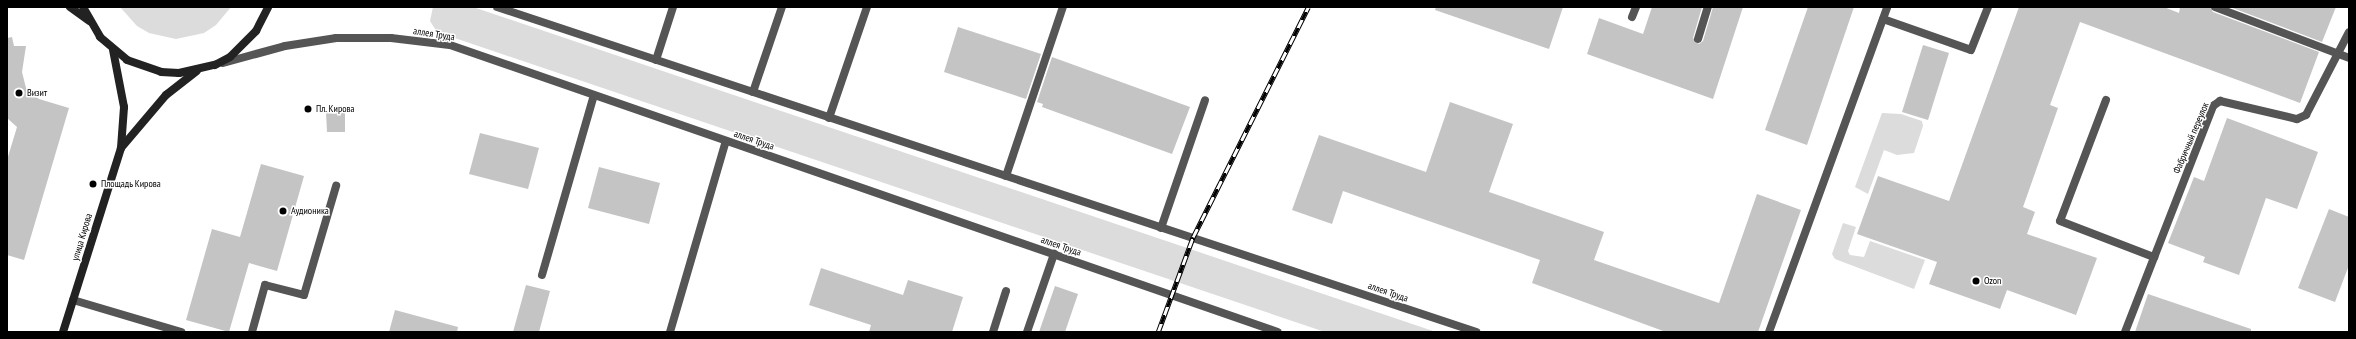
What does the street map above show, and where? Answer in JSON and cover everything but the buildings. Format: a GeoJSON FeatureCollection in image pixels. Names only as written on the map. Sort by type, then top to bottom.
{"type":"FeatureCollection","features":[{"type":"Feature","properties":{"kind":"main road"},"geometry":{"type":"LineString","coordinates":[[70,7],[90,22],[113,50],[128,60],[156,71],[197,71],[214,65],[244,45],[256,31],[268,7]]}},
{"type":"Feature","properties":{"kind":"main road"},"geometry":{"type":"LineString","coordinates":[[83,7],[90,22]]}},
{"type":"Feature","properties":{"kind":"main road","name":"улица Кирова"},"geometry":{"type":"LineString","coordinates":[[63,332],[121,148],[124,107],[113,50]]}},
{"type":"Feature","properties":{"kind":"main road","name":"улица Кирова"},"geometry":{"type":"LineString","coordinates":[[121,148],[166,95],[197,71]]}},
{"type":"Feature","properties":{"kind":"street","name":"аллея Труда"},"geometry":{"type":"LineString","coordinates":[[497,7],[1476,332]]}},
{"type":"Feature","properties":{"kind":"street"},"geometry":{"type":"LineString","coordinates":[[656,60],[673,7]]}},
{"type":"Feature","properties":{"kind":"street"},"geometry":{"type":"LineString","coordinates":[[753,92],[782,7]]}},
{"type":"Feature","properties":{"kind":"street"},"geometry":{"type":"LineString","coordinates":[[829,118],[867,7]]}},
{"type":"Feature","properties":{"kind":"street"},"geometry":{"type":"LineString","coordinates":[[1006,176],[1063,7]]}},
{"type":"Feature","properties":{"kind":"street"},"geometry":{"type":"LineString","coordinates":[[1632,17],[1636,7]]}},
{"type":"Feature","properties":{"kind":"street"},"geometry":{"type":"LineString","coordinates":[[1698,39],[1708,7]]}},
{"type":"Feature","properties":{"kind":"street"},"geometry":{"type":"LineString","coordinates":[[1769,332],[1887,7]]}},
{"type":"Feature","properties":{"kind":"street"},"geometry":{"type":"LineString","coordinates":[[1883,19],[1971,50],[1988,7]]}},
{"type":"Feature","properties":{"kind":"street"},"geometry":{"type":"LineString","coordinates":[[2215,7],[2349,58]]}},
{"type":"Feature","properties":{"kind":"street","name":"Фабричный переулок"},"geometry":{"type":"LineString","coordinates":[[2125,332],[2214,106],[2220,101],[2298,119],[2306,115],[2349,32]]}},
{"type":"Feature","properties":{"kind":"street","name":"аллея Труда"},"geometry":{"type":"LineString","coordinates":[[214,65],[285,46],[336,38],[391,38],[450,45],[1278,332]]}},
{"type":"Feature","properties":{"kind":"street"},"geometry":{"type":"LineString","coordinates":[[542,275],[594,95]]}},
{"type":"Feature","properties":{"kind":"street"},"geometry":{"type":"LineString","coordinates":[[1161,228],[1205,100]]}},
{"type":"Feature","properties":{"kind":"street"},"geometry":{"type":"LineString","coordinates":[[2106,100],[2060,221],[2154,257]]}},
{"type":"Feature","properties":{"kind":"street"},"geometry":{"type":"LineString","coordinates":[[670,332],[726,141]]}},
{"type":"Feature","properties":{"kind":"street"},"geometry":{"type":"LineString","coordinates":[[252,332],[265,286],[304,295],[336,186]]}},
{"type":"Feature","properties":{"kind":"street"},"geometry":{"type":"LineString","coordinates":[[1027,332],[1054,254]]}},
{"type":"Feature","properties":{"kind":"street"},"geometry":{"type":"LineString","coordinates":[[993,332],[1006,291]]}},
{"type":"Feature","properties":{"kind":"street"},"geometry":{"type":"LineString","coordinates":[[73,300],[181,332]]}},
{"type":"Feature","properties":{"kind":"shaded area"},"geometry":{"type":"Polygon","coordinates":[[[120,7],[231,7],[216,25],[204,33],[176,39],[149,33],[137,26],[120,7]]]}},
{"type":"Feature","properties":{"kind":"shaded area"},"geometry":{"type":"Polygon","coordinates":[[[433,7],[473,7],[1436,332],[1325,332],[437,32],[430,21],[433,7]]]}},
{"type":"Feature","properties":{"kind":"shaded area"},"geometry":{"type":"Polygon","coordinates":[[[1882,113],[1901,114],[1922,121],[1923,126],[1914,153],[1897,155],[1884,150],[1868,194],[1855,187],[1882,113]]]}},
{"type":"Feature","properties":{"kind":"shaded area"},"geometry":{"type":"Polygon","coordinates":[[[1843,223],[1856,227],[1848,251],[1850,255],[1864,257],[1870,241],[1925,260],[1914,289],[1835,259],[1832,254],[1843,223]]]}},
{"type":"Feature","properties":{"kind":"railway"},"geometry":{"type":"LineString","coordinates":[[1158,332],[1193,237],[1308,7]]}},
{"type":"Feature","properties":{"kind":"place","name":"Визит"},"geometry":{"type":"Point","coordinates":[19,93]}},
{"type":"Feature","properties":{"kind":"place","name":"Пл. Кирова"},"geometry":{"type":"Point","coordinates":[308,109]}},
{"type":"Feature","properties":{"kind":"place","name":"Площадь Кирова"},"geometry":{"type":"Point","coordinates":[93,184]}},
{"type":"Feature","properties":{"kind":"place","name":"Аудионика"},"geometry":{"type":"Point","coordinates":[283,211]}},
{"type":"Feature","properties":{"kind":"place","name":"Ozon"},"geometry":{"type":"Point","coordinates":[1976,281]}}]}
